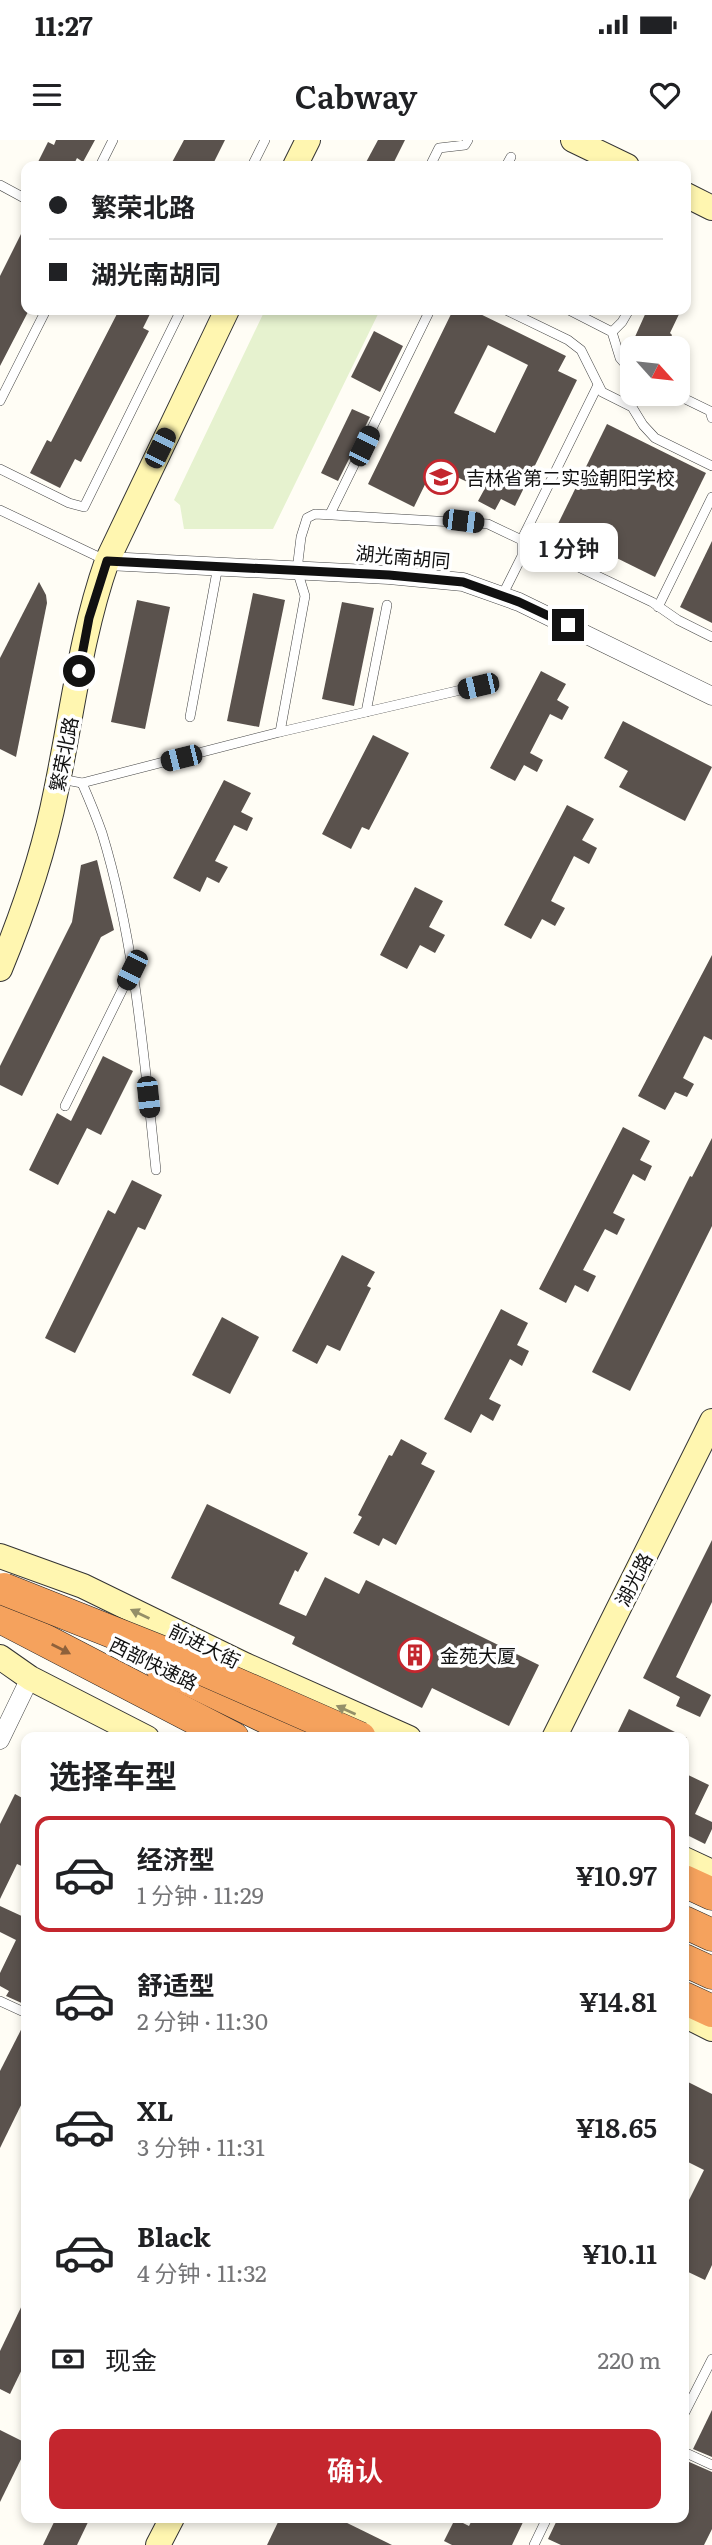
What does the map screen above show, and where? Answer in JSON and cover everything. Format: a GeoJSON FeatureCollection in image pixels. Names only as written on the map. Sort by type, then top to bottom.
{"type":"FeatureCollection","features":[{"type":"Feature","properties":{"kind":"highway","name":"西部快速路"},"geometry":{"type":"LineString","coordinates":[[1,1598],[223,1732]]}},
{"type":"Feature","properties":{"kind":"highway","name":"西部快速路"},"geometry":{"type":"LineString","coordinates":[[1,1598],[294,1732]]}},
{"type":"Feature","properties":{"kind":"highway"},"geometry":{"type":"LineString","coordinates":[[1,1598],[175,1657],[346,1732]]}},
{"type":"Feature","properties":{"kind":"highway"},"geometry":{"type":"LineString","coordinates":[[689,1883],[712,1894]]}},
{"type":"Feature","properties":{"kind":"highway"},"geometry":{"type":"LineString","coordinates":[[689,1924],[712,1935]]}},
{"type":"Feature","properties":{"kind":"highway"},"geometry":{"type":"LineString","coordinates":[[689,1962],[712,1973]]}},
{"type":"Feature","properties":{"kind":"highway"},"geometry":{"type":"LineString","coordinates":[[689,2000],[712,2011]]}},
{"type":"Feature","properties":{"kind":"street"},"geometry":{"type":"LineString","coordinates":[[298,161],[308,140]]}},
{"type":"Feature","properties":{"kind":"street"},"geometry":{"type":"LineString","coordinates":[[573,140],[612,161]]}},
{"type":"Feature","properties":{"kind":"street","name":"繁荣北路"},"geometry":{"type":"LineString","coordinates":[[0,969],[26,906],[71,780],[89,618],[107,561],[225,315]]}},
{"type":"Feature","properties":{"kind":"street","name":"湖光南胡同"},"geometry":{"type":"LineString","coordinates":[[107,561],[297,569],[463,582],[519,602],[712,695]]}},
{"type":"Feature","properties":{"kind":"street","name":"湖光路"},"geometry":{"type":"LineString","coordinates":[[557,1732],[712,1421]]}},
{"type":"Feature","properties":{"kind":"street","name":"前进大街"},"geometry":{"type":"LineString","coordinates":[[0,1556],[83,1586],[245,1665],[396,1732]]}},
{"type":"Feature","properties":{"kind":"street"},"geometry":{"type":"LineString","coordinates":[[0,1657],[30,1678],[135,1732]]}},
{"type":"Feature","properties":{"kind":"street"},"geometry":{"type":"LineString","coordinates":[[0,1741],[30,1678]]}},
{"type":"Feature","properties":{"kind":"street"},"geometry":{"type":"LineString","coordinates":[[689,1861],[712,1872]]}},
{"type":"Feature","properties":{"kind":"street"},"geometry":{"type":"LineString","coordinates":[[689,2018],[712,2029]]}},
{"type":"Feature","properties":{"kind":"street"},"geometry":{"type":"LineString","coordinates":[[158,2545],[169,2523]]}},
{"type":"Feature","properties":{"kind":"lane"},"geometry":{"type":"LineString","coordinates":[[102,161],[113,140]]}},
{"type":"Feature","properties":{"kind":"lane"},"geometry":{"type":"LineString","coordinates":[[254,161],[265,140]]}},
{"type":"Feature","properties":{"kind":"lane"},"geometry":{"type":"LineString","coordinates":[[432,161],[439,148],[465,145],[468,140]]}},
{"type":"Feature","properties":{"kind":"lane"},"geometry":{"type":"LineString","coordinates":[[508,161],[511,156]]}},
{"type":"Feature","properties":{"kind":"lane"},"geometry":{"type":"LineString","coordinates":[[0,185],[21,196]]}},
{"type":"Feature","properties":{"kind":"lane"},"geometry":{"type":"LineString","coordinates":[[0,401],[43,315]]}},
{"type":"Feature","properties":{"kind":"lane"},"geometry":{"type":"LineString","coordinates":[[0,470],[69,503],[84,507],[179,315]]}},
{"type":"Feature","properties":{"kind":"lane"},"geometry":{"type":"LineString","coordinates":[[330,514],[428,315]]}},
{"type":"Feature","properties":{"kind":"lane"},"geometry":{"type":"LineString","coordinates":[[516,315],[568,340],[581,350],[602,392],[632,407],[655,438],[712,466]]}},
{"type":"Feature","properties":{"kind":"lane"},"geometry":{"type":"LineString","coordinates":[[579,315],[612,332],[620,358]]}},
{"type":"Feature","properties":{"kind":"lane"},"geometry":{"type":"LineString","coordinates":[[612,332],[626,315]]}},
{"type":"Feature","properties":{"kind":"lane"},"geometry":{"type":"LineString","coordinates":[[502,596],[522,556],[522,539],[598,384]]}},
{"type":"Feature","properties":{"kind":"lane"},"geometry":{"type":"LineString","coordinates":[[690,402],[711,412]]}},
{"type":"Feature","properties":{"kind":"lane"},"geometry":{"type":"LineString","coordinates":[[658,607],[712,497]]}},
{"type":"Feature","properties":{"kind":"lane"},"geometry":{"type":"LineString","coordinates":[[0,510],[107,561]]}},
{"type":"Feature","properties":{"kind":"lane"},"geometry":{"type":"LineString","coordinates":[[279,732],[305,596],[297,569],[301,537],[307,518],[315,514],[488,524],[658,607],[712,637]]}},
{"type":"Feature","properties":{"kind":"lane"},"geometry":{"type":"LineString","coordinates":[[190,717],[218,566]]}},
{"type":"Feature","properties":{"kind":"lane"},"geometry":{"type":"LineString","coordinates":[[366,712],[387,605]]}},
{"type":"Feature","properties":{"kind":"lane"},"geometry":{"type":"LineString","coordinates":[[156,1170],[137,999],[102,832],[71,780],[478,686]]}},
{"type":"Feature","properties":{"kind":"lane"},"geometry":{"type":"LineString","coordinates":[[65,1106],[132,970]]}},
{"type":"Feature","properties":{"kind":"lane"},"geometry":{"type":"LineString","coordinates":[[0,2001],[21,2011]]}},
{"type":"Feature","properties":{"kind":"lane"},"geometry":{"type":"LineString","coordinates":[[689,2404],[712,2359]]}},
{"type":"Feature","properties":{"kind":"lane"},"geometry":{"type":"LineString","coordinates":[[689,2454],[712,2465]]}},
{"type":"Feature","properties":{"kind":"lane"},"geometry":{"type":"LineString","coordinates":[[534,2545],[545,2523]]}},
{"type":"Feature","properties":{"kind":"green space"},"geometry":{"type":"Polygon","coordinates":[[[263,315],[378,315],[273,529],[184,529],[180,505],[174,500],[263,315]]]}},
{"type":"Feature","properties":{"kind":"building"},"geometry":{"type":"Polygon","coordinates":[[[56,140],[95,140],[84,161],[77,158],[76,161],[38,161],[48,142],[54,145],[56,140]]]}},
{"type":"Feature","properties":{"kind":"building"},"geometry":{"type":"Polygon","coordinates":[[[184,140],[225,140],[214,161],[173,161],[184,140]]]}},
{"type":"Feature","properties":{"kind":"building"},"geometry":{"type":"Polygon","coordinates":[[[378,140],[405,140],[394,161],[367,161],[378,140]]]}},
{"type":"Feature","properties":{"kind":"building"},"geometry":{"type":"Polygon","coordinates":[[[21,234],[21,315],[26,315],[0,366],[0,276],[21,234]]]}},
{"type":"Feature","properties":{"kind":"building"},"geometry":{"type":"Polygon","coordinates":[[[116,315],[150,315],[143,328],[149,331],[81,462],[75,459],[60,488],[30,473],[47,440],[51,442],[116,315]]]}},
{"type":"Feature","properties":{"kind":"building"},"geometry":{"type":"Polygon","coordinates":[[[451,315],[482,315],[566,356],[558,371],[577,380],[515,506],[501,499],[495,510],[478,501],[484,490],[434,466],[414,507],[368,484],[451,315]],[[488,345],[454,413],[495,433],[528,365],[488,345]]]}},
{"type":"Feature","properties":{"kind":"building"},"geometry":{"type":"Polygon","coordinates":[[[645,315],[679,315],[670,333],[672,335],[635,336],[645,315]]]}},
{"type":"Feature","properties":{"kind":"building"},"geometry":{"type":"Polygon","coordinates":[[[374,331],[403,346],[380,392],[351,377],[374,331]]]}},
{"type":"Feature","properties":{"kind":"building"},"geometry":{"type":"Polygon","coordinates":[[[352,409],[370,417],[338,481],[321,473],[352,409]]]}},
{"type":"Feature","properties":{"kind":"building"},"geometry":{"type":"Polygon","coordinates":[[[607,424],[706,473],[655,577],[556,528],[607,424]]]}},
{"type":"Feature","properties":{"kind":"building"},"geometry":{"type":"Polygon","coordinates":[[[712,541],[712,623],[680,607],[712,541]]]}},
{"type":"Feature","properties":{"kind":"building"},"geometry":{"type":"Polygon","coordinates":[[[39,582],[47,603],[16,757],[0,749],[0,658],[39,582]]]}},
{"type":"Feature","properties":{"kind":"building"},"geometry":{"type":"Polygon","coordinates":[[[253,593],[285,600],[259,727],[227,721],[253,593]]]}},
{"type":"Feature","properties":{"kind":"building"},"geometry":{"type":"Polygon","coordinates":[[[137,600],[170,607],[145,729],[111,722],[137,600]]]}},
{"type":"Feature","properties":{"kind":"building"},"geometry":{"type":"Polygon","coordinates":[[[342,602],[374,608],[354,706],[322,699],[342,602]]]}},
{"type":"Feature","properties":{"kind":"building"},"geometry":{"type":"Polygon","coordinates":[[[541,671],[566,684],[557,700],[569,707],[562,720],[550,714],[530,753],[543,760],[537,772],[524,765],[515,781],[490,768],[541,671]]]}},
{"type":"Feature","properties":{"kind":"building"},"geometry":{"type":"Polygon","coordinates":[[[623,721],[712,767],[685,821],[619,787],[628,771],[604,758],[623,721]]]}},
{"type":"Feature","properties":{"kind":"building"},"geometry":{"type":"Polygon","coordinates":[[[373,735],[409,753],[369,830],[362,827],[351,849],[322,834],[373,735]]]}},
{"type":"Feature","properties":{"kind":"building"},"geometry":{"type":"Polygon","coordinates":[[[224,780],[251,793],[241,812],[253,818],[247,831],[234,825],[215,861],[228,867],[219,883],[207,877],[200,892],[173,878],[224,780]]]}},
{"type":"Feature","properties":{"kind":"building"},"geometry":{"type":"Polygon","coordinates":[[[567,805],[594,819],[582,840],[597,848],[589,864],[574,856],[551,901],[565,908],[555,926],[542,919],[531,939],[504,925],[567,805]]]}},
{"type":"Feature","properties":{"kind":"building"},"geometry":{"type":"Polygon","coordinates":[[[97,860],[114,930],[101,937],[22,1096],[0,1085],[0,1066],[72,922],[81,865],[97,860]]]}},
{"type":"Feature","properties":{"kind":"building"},"geometry":{"type":"Polygon","coordinates":[[[415,887],[443,901],[429,927],[445,935],[435,953],[420,945],[407,969],[380,955],[415,887]]]}},
{"type":"Feature","properties":{"kind":"building"},"geometry":{"type":"Polygon","coordinates":[[[712,955],[712,1040],[704,1036],[683,1078],[694,1084],[687,1097],[675,1092],[665,1110],[638,1096],[712,955]]]}},
{"type":"Feature","properties":{"kind":"building"},"geometry":{"type":"Polygon","coordinates":[[[103,1056],[133,1071],[101,1135],[87,1128],[58,1185],[29,1170],[57,1113],[71,1121],[103,1056]]]}},
{"type":"Feature","properties":{"kind":"building"},"geometry":{"type":"Polygon","coordinates":[[[623,1127],[650,1141],[640,1160],[652,1166],[645,1181],[633,1174],[613,1213],[625,1219],[617,1235],[605,1229],[583,1270],[596,1276],[588,1292],[575,1285],[566,1303],[539,1289],[623,1127]]]}},
{"type":"Feature","properties":{"kind":"building"},"geometry":{"type":"Polygon","coordinates":[[[712,1138],[712,1226],[630,1391],[592,1372],[690,1176],[692,1177],[712,1138]]]}},
{"type":"Feature","properties":{"kind":"building"},"geometry":{"type":"Polygon","coordinates":[[[132,1180],[162,1195],[145,1230],[138,1227],[75,1353],[45,1338],[108,1210],[115,1214],[132,1180]]]}},
{"type":"Feature","properties":{"kind":"building"},"geometry":{"type":"Polygon","coordinates":[[[342,1255],[375,1272],[367,1286],[371,1288],[340,1351],[327,1345],[317,1364],[292,1351],[342,1255]]]}},
{"type":"Feature","properties":{"kind":"building"},"geometry":{"type":"Polygon","coordinates":[[[501,1309],[528,1323],[517,1345],[529,1351],[522,1366],[510,1359],[489,1399],[501,1405],[493,1421],[481,1414],[471,1433],[444,1419],[501,1309]]]}},
{"type":"Feature","properties":{"kind":"building"},"geometry":{"type":"Polygon","coordinates":[[[222,1317],[259,1337],[230,1394],[192,1375],[222,1317]]]}},
{"type":"Feature","properties":{"kind":"building"},"geometry":{"type":"Polygon","coordinates":[[[401,1439],[427,1453],[421,1464],[435,1471],[396,1545],[383,1538],[379,1546],[353,1533],[362,1517],[358,1515],[389,1455],[392,1456],[401,1439]]]}},
{"type":"Feature","properties":{"kind":"building","name":"金苑大厦"},"geometry":{"type":"Polygon","coordinates":[[[207,1504],[308,1553],[298,1572],[295,1570],[279,1604],[306,1616],[325,1577],[359,1594],[366,1580],[539,1665],[509,1726],[432,1688],[422,1708],[292,1644],[295,1637],[171,1578],[207,1504]]]}},
{"type":"Feature","properties":{"kind":"building"},"geometry":{"type":"Polygon","coordinates":[[[712,1540],[712,1602],[676,1677],[711,1695],[700,1717],[676,1706],[680,1697],[643,1678],[712,1540]]]}},
{"type":"Feature","properties":{"kind":"building"},"geometry":{"type":"Polygon","coordinates":[[[629,1709],[675,1732],[618,1732],[629,1709]]]}},
{"type":"Feature","properties":{"kind":"building"},"geometry":{"type":"Polygon","coordinates":[[[689,1775],[709,1785],[695,1814],[712,1822],[712,1829],[705,1844],[689,1836],[689,1775]]]}},
{"type":"Feature","properties":{"kind":"building"},"geometry":{"type":"Polygon","coordinates":[[[15,1794],[21,1797],[21,1866],[17,1864],[0,1899],[0,1824],[15,1794]]]}},
{"type":"Feature","properties":{"kind":"building"},"geometry":{"type":"Polygon","coordinates":[[[0,1906],[21,1916],[21,2003],[6,1996],[9,1991],[0,1986],[0,1973],[16,1940],[0,1932],[0,1906]]]}},
{"type":"Feature","properties":{"kind":"building"},"geometry":{"type":"Polygon","coordinates":[[[21,2030],[21,2105],[0,2148],[0,2071],[21,2030]]]}},
{"type":"Feature","properties":{"kind":"building"},"geometry":{"type":"Polygon","coordinates":[[[689,2082],[712,2094],[712,2265],[705,2280],[689,2272],[689,2200],[704,2170],[689,2162],[689,2082]]]}},
{"type":"Feature","properties":{"kind":"building"},"geometry":{"type":"Polygon","coordinates":[[[21,2307],[21,2371],[10,2394],[0,2389],[0,2351],[21,2307]]]}},
{"type":"Feature","properties":{"kind":"building"},"geometry":{"type":"Polygon","coordinates":[[[712,2410],[712,2457],[693,2449],[712,2410]]]}},
{"type":"Feature","properties":{"kind":"building"},"geometry":{"type":"Polygon","coordinates":[[[0,2430],[21,2440],[21,2459],[0,2502],[0,2430]]]}},
{"type":"Feature","properties":{"kind":"building"},"geometry":{"type":"Polygon","coordinates":[[[689,2462],[712,2472],[712,2529],[704,2545],[561,2545],[548,2539],[556,2523],[689,2523],[689,2462]]]}},
{"type":"Feature","properties":{"kind":"building"},"geometry":{"type":"Polygon","coordinates":[[[54,2523],[88,2523],[77,2545],[43,2545],[54,2523]]]}},
{"type":"Feature","properties":{"kind":"building"},"geometry":{"type":"Polygon","coordinates":[[[278,2523],[347,2523],[392,2545],[267,2545],[278,2523]]]}},
{"type":"Feature","properties":{"kind":"building"},"geometry":{"type":"Polygon","coordinates":[[[453,2523],[469,2526],[470,2523],[523,2523],[512,2545],[452,2545],[444,2541],[453,2523]]]}},
{"type":"Feature","properties":{"kind":"place","name":"吉林省第二实验朝阳学校"},"geometry":{"type":"Point","coordinates":[441,477]}},
{"type":"Feature","properties":{"kind":"place","name":"金苑大厦"},"geometry":{"type":"Point","coordinates":[415,1655]}},
{"type":"Feature","properties":{"kind":"route"},"geometry":{"type":"LineString","coordinates":[[79,671],[89,618],[107,561],[276,568],[463,582],[519,602],[568,625]]}}]}
